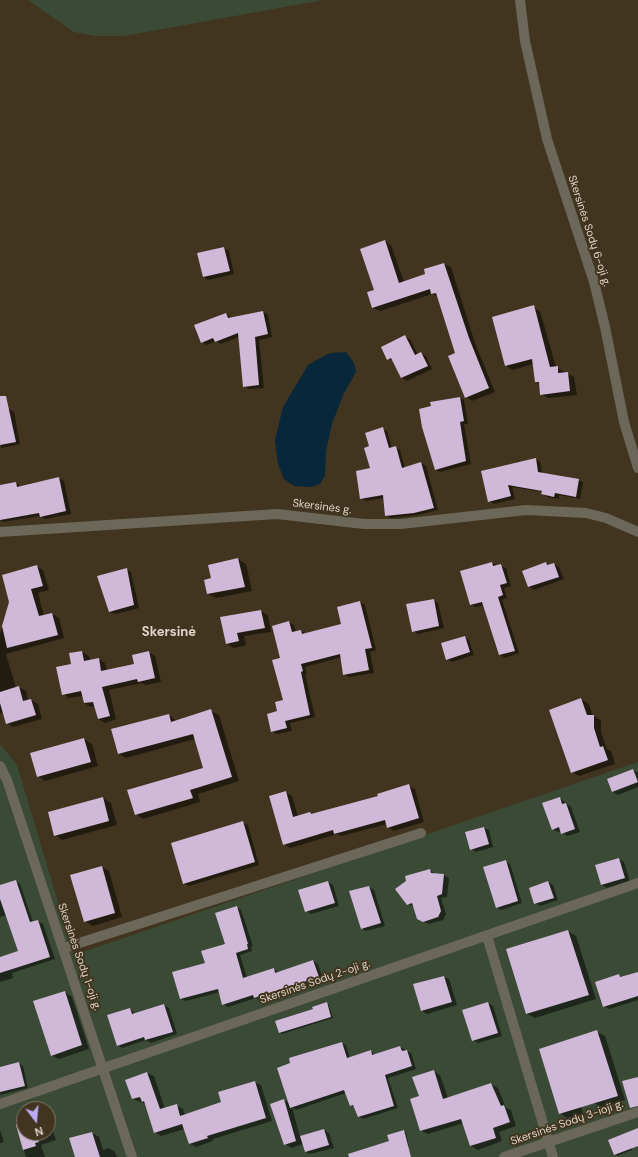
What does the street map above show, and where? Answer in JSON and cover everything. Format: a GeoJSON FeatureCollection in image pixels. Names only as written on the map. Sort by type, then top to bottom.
{"type":"FeatureCollection","features":[{"type":"Feature","properties":{"kind":"street","name":"Skersinės Sodų 6-oji g."},"geometry":{"type":"LineString","coordinates":[[520,0],[525,41],[547,139],[594,282],[624,422],[638,468]]}},
{"type":"Feature","properties":{"kind":"street","name":"Skersinės g."},"geometry":{"type":"LineString","coordinates":[[0,532],[277,514],[364,524],[401,524],[526,510],[586,513],[606,518],[638,532]]}},
{"type":"Feature","properties":{"kind":"street","name":"Skersinės Sodų 1-oji g."},"geometry":{"type":"LineString","coordinates":[[0,766],[7,780],[64,948],[132,1157]]}},
{"type":"Feature","properties":{"kind":"street"},"geometry":{"type":"LineString","coordinates":[[64,948],[420,833]]}},
{"type":"Feature","properties":{"kind":"street","name":"Skersinės Sodų 2-oji g."},"geometry":{"type":"LineString","coordinates":[[0,1104],[638,883]]}},
{"type":"Feature","properties":{"kind":"street"},"geometry":{"type":"LineString","coordinates":[[487,936],[553,1157]]}},
{"type":"Feature","properties":{"kind":"street","name":"Skersinės Sodų 3-ioji g."},"geometry":{"type":"LineString","coordinates":[[504,1157],[638,1112]]}},
{"type":"Feature","properties":{"kind":"green space"},"geometry":{"type":"Polygon","coordinates":[[[28,0],[324,0],[124,36],[96,36],[74,32],[28,0]]]}},
{"type":"Feature","properties":{"kind":"green space"},"geometry":{"type":"Polygon","coordinates":[[[0,744],[17,765],[74,955],[638,762],[638,1157],[0,1157],[0,744]]]}},
{"type":"Feature","properties":{"kind":"water"},"geometry":{"type":"Polygon","coordinates":[[[346,352],[354,363],[356,372],[343,395],[332,424],[326,451],[325,476],[320,484],[311,487],[294,486],[284,479],[278,464],[275,440],[283,407],[308,365],[330,353],[346,352]]]}},
{"type":"Feature","properties":{"kind":"building"},"geometry":{"type":"Polygon","coordinates":[[[385,240],[399,283],[425,274],[424,269],[444,263],[469,338],[489,388],[465,398],[448,356],[455,353],[436,293],[431,294],[430,289],[372,308],[367,292],[374,290],[360,249],[385,240]]]}},
{"type":"Feature","properties":{"kind":"building"},"geometry":{"type":"Polygon","coordinates":[[[224,247],[230,271],[203,277],[197,253],[224,247]]]}},
{"type":"Feature","properties":{"kind":"building"},"geometry":{"type":"Polygon","coordinates":[[[534,305],[550,367],[558,366],[558,373],[568,372],[570,391],[540,395],[539,382],[535,382],[532,359],[505,366],[492,317],[534,305]]]}},
{"type":"Feature","properties":{"kind":"building"},"geometry":{"type":"Polygon","coordinates":[[[263,311],[268,334],[255,337],[259,385],[243,387],[238,333],[215,342],[213,338],[201,343],[194,325],[226,313],[228,318],[263,311]]]}},
{"type":"Feature","properties":{"kind":"building"},"geometry":{"type":"Polygon","coordinates":[[[405,335],[415,355],[421,352],[428,366],[401,378],[391,358],[387,360],[381,347],[405,335]]]}},
{"type":"Feature","properties":{"kind":"building"},"geometry":{"type":"Polygon","coordinates":[[[0,396],[6,396],[16,442],[0,445],[0,396]]]}},
{"type":"Feature","properties":{"kind":"building"},"geometry":{"type":"Polygon","coordinates":[[[460,397],[464,421],[460,422],[466,461],[435,470],[422,427],[419,409],[431,406],[430,402],[460,397]]]}},
{"type":"Feature","properties":{"kind":"building"},"geometry":{"type":"Polygon","coordinates":[[[383,427],[389,448],[396,446],[402,468],[421,462],[434,508],[414,513],[385,516],[383,495],[360,499],[356,471],[370,468],[364,448],[369,446],[365,433],[383,427]]]}},
{"type":"Feature","properties":{"kind":"building"},"geometry":{"type":"Polygon","coordinates":[[[536,458],[538,472],[579,479],[576,497],[555,493],[554,497],[541,494],[542,491],[508,485],[511,496],[488,502],[481,471],[536,458]]]}},
{"type":"Feature","properties":{"kind":"building"},"geometry":{"type":"Polygon","coordinates":[[[59,477],[66,511],[40,517],[39,513],[0,520],[0,485],[16,482],[17,487],[59,477]]]}},
{"type":"Feature","properties":{"kind":"building"},"geometry":{"type":"Polygon","coordinates":[[[238,558],[245,587],[207,594],[204,580],[211,578],[208,565],[238,558]]]}},
{"type":"Feature","properties":{"kind":"building"},"geometry":{"type":"Polygon","coordinates":[[[492,562],[493,566],[501,564],[507,583],[500,585],[503,595],[498,597],[515,651],[499,655],[482,602],[470,605],[460,571],[492,562]]]}},
{"type":"Feature","properties":{"kind":"building"},"geometry":{"type":"Polygon","coordinates":[[[546,562],[547,565],[554,563],[559,577],[528,587],[522,571],[546,562]]]}},
{"type":"Feature","properties":{"kind":"building"},"geometry":{"type":"Polygon","coordinates":[[[37,565],[43,586],[31,589],[39,616],[52,613],[58,635],[7,648],[2,626],[9,602],[2,575],[37,565]]]}},
{"type":"Feature","properties":{"kind":"building"},"geometry":{"type":"Polygon","coordinates":[[[127,568],[134,605],[109,612],[97,576],[127,568]]]}},
{"type":"Feature","properties":{"kind":"building"},"geometry":{"type":"Polygon","coordinates":[[[434,599],[439,626],[412,632],[406,604],[434,599]]]}},
{"type":"Feature","properties":{"kind":"building"},"geometry":{"type":"Polygon","coordinates":[[[360,601],[372,648],[365,649],[369,670],[343,675],[340,654],[301,664],[303,671],[301,672],[310,715],[285,721],[287,728],[271,732],[267,714],[277,711],[275,702],[283,700],[272,660],[280,658],[272,626],[289,621],[292,632],[301,630],[302,634],[341,624],[337,607],[360,601]]]}},
{"type":"Feature","properties":{"kind":"building"},"geometry":{"type":"Polygon","coordinates":[[[261,610],[265,628],[237,633],[239,641],[226,644],[220,617],[261,610]]]}},
{"type":"Feature","properties":{"kind":"building"},"geometry":{"type":"Polygon","coordinates":[[[465,636],[470,652],[446,660],[441,643],[465,636]]]}},
{"type":"Feature","properties":{"kind":"building"},"geometry":{"type":"Polygon","coordinates":[[[82,651],[84,661],[99,658],[101,671],[134,664],[132,655],[149,651],[155,678],[138,682],[137,679],[102,687],[110,716],[98,719],[93,702],[84,703],[81,691],[62,695],[56,667],[71,664],[69,653],[82,651]]]}},
{"type":"Feature","properties":{"kind":"building"},"geometry":{"type":"Polygon","coordinates":[[[19,686],[23,701],[31,699],[36,715],[6,724],[0,703],[0,692],[19,686]]]}},
{"type":"Feature","properties":{"kind":"building"},"geometry":{"type":"Polygon","coordinates":[[[581,698],[587,715],[594,715],[594,728],[600,747],[603,746],[608,760],[571,773],[549,710],[581,698]]]}},
{"type":"Feature","properties":{"kind":"building"},"geometry":{"type":"Polygon","coordinates":[[[211,709],[232,777],[190,790],[193,798],[135,815],[127,790],[203,768],[193,734],[118,754],[111,729],[169,714],[171,722],[211,709]]]}},
{"type":"Feature","properties":{"kind":"building"},"geometry":{"type":"Polygon","coordinates":[[[84,738],[91,762],[37,777],[30,753],[84,738]]]}},
{"type":"Feature","properties":{"kind":"building"},"geometry":{"type":"Polygon","coordinates":[[[633,769],[638,782],[612,792],[607,779],[633,769]]]}},
{"type":"Feature","properties":{"kind":"building"},"geometry":{"type":"Polygon","coordinates":[[[409,784],[419,818],[387,828],[385,820],[334,834],[333,830],[283,845],[269,796],[286,791],[293,817],[310,812],[311,814],[378,796],[377,794],[409,784]]]}},
{"type":"Feature","properties":{"kind":"building"},"geometry":{"type":"Polygon","coordinates":[[[103,797],[109,821],[54,836],[48,812],[103,797]]]}},
{"type":"Feature","properties":{"kind":"building"},"geometry":{"type":"Polygon","coordinates":[[[560,797],[562,804],[566,803],[575,829],[561,834],[559,827],[552,830],[542,803],[560,797]]]}},
{"type":"Feature","properties":{"kind":"building"},"geometry":{"type":"Polygon","coordinates":[[[243,821],[255,862],[183,884],[171,843],[243,821]]]}},
{"type":"Feature","properties":{"kind":"building"},"geometry":{"type":"Polygon","coordinates":[[[484,827],[489,844],[470,850],[465,832],[484,827]]]}},
{"type":"Feature","properties":{"kind":"building"},"geometry":{"type":"Polygon","coordinates":[[[619,858],[625,878],[601,885],[595,865],[619,858]]]}},
{"type":"Feature","properties":{"kind":"building"},"geometry":{"type":"Polygon","coordinates":[[[506,860],[518,901],[496,908],[483,867],[506,860]]]}},
{"type":"Feature","properties":{"kind":"building"},"geometry":{"type":"Polygon","coordinates":[[[102,866],[115,913],[84,922],[70,875],[102,866]]]}},
{"type":"Feature","properties":{"kind":"building"},"geometry":{"type":"Polygon","coordinates":[[[430,869],[431,873],[444,874],[442,894],[437,896],[441,911],[438,917],[423,922],[417,919],[412,903],[407,905],[395,889],[406,881],[405,876],[430,869]]]}},
{"type":"Feature","properties":{"kind":"building"},"geometry":{"type":"Polygon","coordinates":[[[16,880],[30,922],[38,920],[50,957],[0,973],[0,957],[18,951],[0,899],[0,885],[16,880]]]}},
{"type":"Feature","properties":{"kind":"building"},"geometry":{"type":"Polygon","coordinates":[[[328,881],[335,903],[305,912],[298,890],[328,881]]]}},
{"type":"Feature","properties":{"kind":"building"},"geometry":{"type":"Polygon","coordinates":[[[548,881],[554,898],[534,904],[529,888],[548,881]]]}},
{"type":"Feature","properties":{"kind":"building"},"geometry":{"type":"Polygon","coordinates":[[[369,886],[381,923],[361,929],[349,891],[369,886]]]}},
{"type":"Feature","properties":{"kind":"building"},"geometry":{"type":"Polygon","coordinates":[[[237,906],[248,944],[248,949],[236,953],[243,978],[274,968],[275,973],[313,960],[319,977],[254,998],[253,995],[222,1005],[218,989],[180,999],[172,972],[205,963],[201,951],[225,944],[215,913],[237,906]]]}},
{"type":"Feature","properties":{"kind":"building"},"geometry":{"type":"Polygon","coordinates":[[[568,930],[589,995],[526,1014],[506,949],[568,930]]]}},
{"type":"Feature","properties":{"kind":"building"},"geometry":{"type":"Polygon","coordinates":[[[638,972],[638,996],[603,1007],[595,982],[619,974],[620,977],[638,972]]]}},
{"type":"Feature","properties":{"kind":"building"},"geometry":{"type":"Polygon","coordinates":[[[444,976],[452,1002],[421,1011],[413,984],[444,976]]]}},
{"type":"Feature","properties":{"kind":"building"},"geometry":{"type":"Polygon","coordinates":[[[65,991],[82,1045],[51,1056],[33,1001],[65,991]]]}},
{"type":"Feature","properties":{"kind":"building"},"geometry":{"type":"Polygon","coordinates":[[[327,1002],[331,1017],[279,1033],[275,1021],[313,1009],[312,1007],[327,1002]]]}},
{"type":"Feature","properties":{"kind":"building"},"geometry":{"type":"Polygon","coordinates":[[[488,1002],[498,1033],[472,1041],[462,1010],[488,1002]]]}},
{"type":"Feature","properties":{"kind":"building"},"geometry":{"type":"Polygon","coordinates":[[[164,1004],[173,1032],[145,1040],[144,1037],[117,1046],[107,1015],[130,1008],[132,1014],[164,1004]]]}},
{"type":"Feature","properties":{"kind":"building"},"geometry":{"type":"Polygon","coordinates":[[[597,1030],[618,1096],[559,1114],[539,1049],[597,1030]]]}},
{"type":"Feature","properties":{"kind":"building"},"geometry":{"type":"Polygon","coordinates":[[[342,1042],[347,1058],[371,1050],[372,1055],[400,1046],[402,1051],[407,1050],[412,1066],[385,1075],[394,1106],[358,1117],[353,1105],[350,1106],[344,1090],[290,1108],[277,1068],[290,1063],[289,1058],[342,1042]]]}},
{"type":"Feature","properties":{"kind":"building"},"geometry":{"type":"Polygon","coordinates":[[[19,1062],[25,1086],[0,1092],[0,1067],[19,1062]]]}},
{"type":"Feature","properties":{"kind":"building"},"geometry":{"type":"Polygon","coordinates":[[[434,1070],[443,1099],[491,1083],[501,1106],[504,1105],[510,1122],[493,1128],[496,1138],[470,1146],[461,1119],[420,1131],[410,1099],[419,1096],[412,1077],[434,1070]]]}},
{"type":"Feature","properties":{"kind":"building"},"geometry":{"type":"Polygon","coordinates":[[[147,1072],[160,1109],[177,1104],[180,1116],[221,1102],[218,1092],[255,1081],[266,1118],[207,1136],[208,1138],[189,1144],[182,1124],[154,1133],[144,1101],[142,1102],[140,1097],[132,1099],[125,1080],[147,1072]]]}},
{"type":"Feature","properties":{"kind":"building"},"geometry":{"type":"Polygon","coordinates":[[[638,1077],[638,1106],[630,1108],[622,1081],[638,1077]]]}},
{"type":"Feature","properties":{"kind":"building"},"geometry":{"type":"Polygon","coordinates":[[[284,1099],[296,1141],[284,1145],[270,1104],[284,1099]]]}},
{"type":"Feature","properties":{"kind":"building"},"geometry":{"type":"Polygon","coordinates":[[[638,1128],[638,1146],[614,1155],[608,1140],[638,1128]]]}},
{"type":"Feature","properties":{"kind":"building"},"geometry":{"type":"Polygon","coordinates":[[[324,1129],[329,1145],[305,1152],[300,1136],[324,1129]]]}},
{"type":"Feature","properties":{"kind":"building"},"geometry":{"type":"Polygon","coordinates":[[[404,1130],[411,1157],[349,1157],[348,1154],[389,1141],[387,1135],[404,1130]]]}},
{"type":"Feature","properties":{"kind":"building"},"geometry":{"type":"Polygon","coordinates":[[[92,1132],[100,1157],[75,1157],[69,1138],[92,1132]]]}},
{"type":"Feature","properties":{"kind":"building"},"geometry":{"type":"Polygon","coordinates":[[[20,1141],[39,1141],[35,1143],[36,1146],[23,1150],[20,1141]]]}},
{"type":"Feature","properties":{"kind":"district","name":"Skersinė"},"geometry":{"type":"Point","coordinates":[169,633]}}]}
